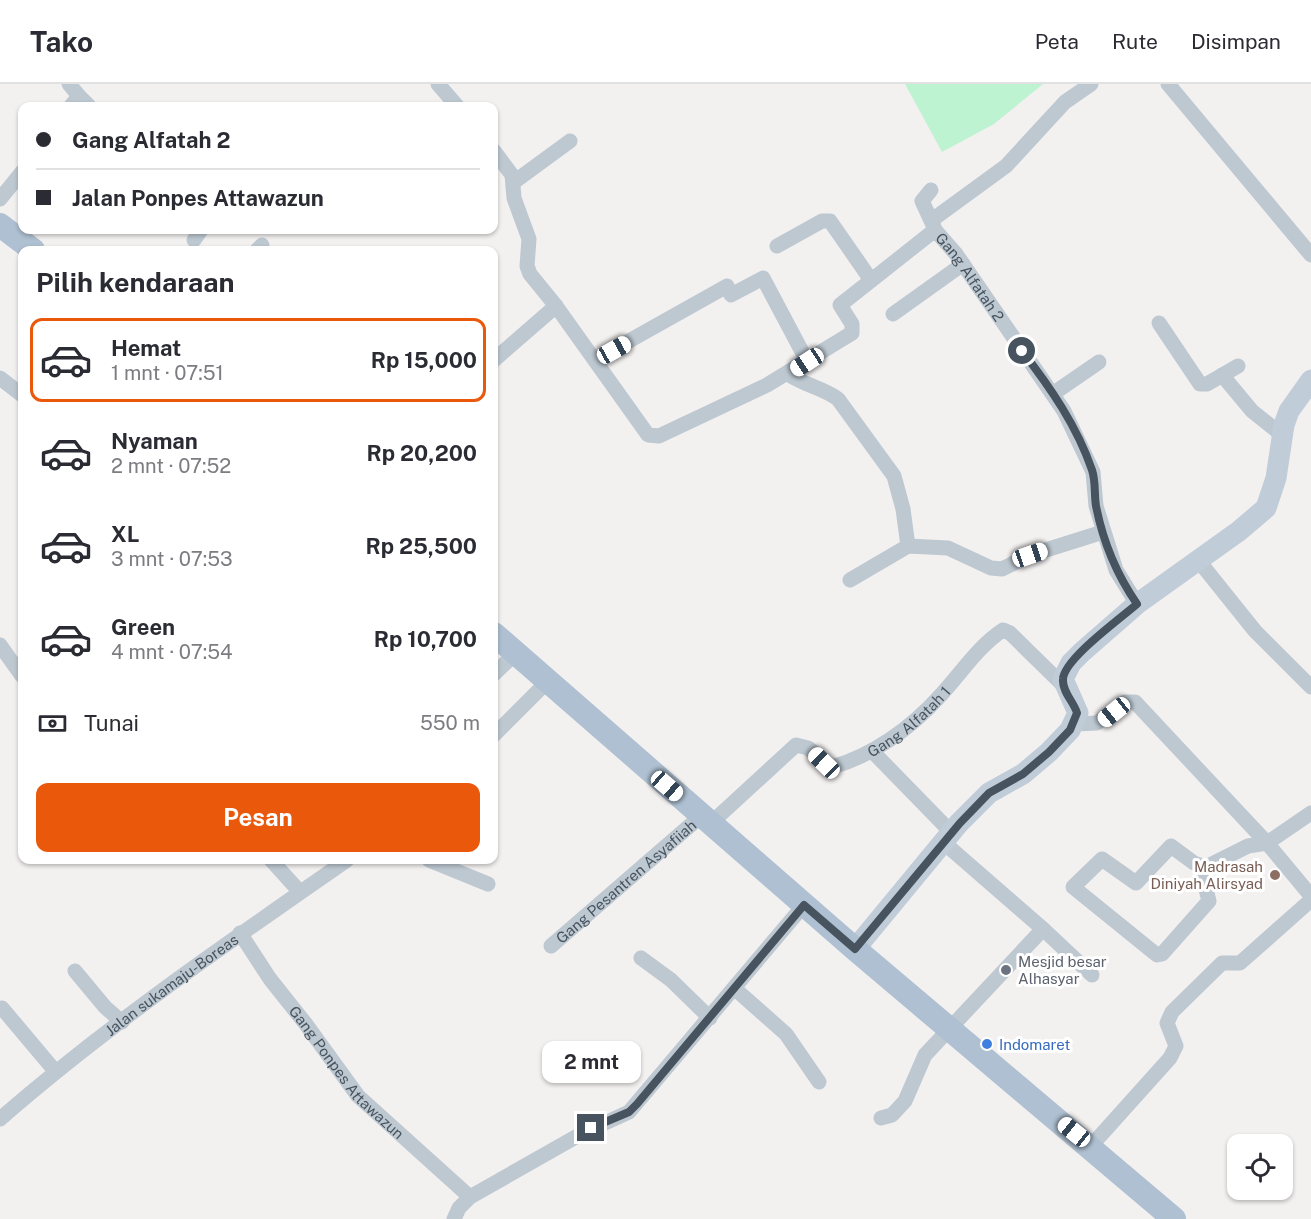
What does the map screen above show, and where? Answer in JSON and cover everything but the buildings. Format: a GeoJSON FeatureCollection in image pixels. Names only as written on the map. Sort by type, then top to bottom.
{"type":"FeatureCollection","features":[{"type":"Feature","properties":{"kind":"main road"},"geometry":{"type":"LineString","coordinates":[[0,225],[28,246]]}},
{"type":"Feature","properties":{"kind":"main road"},"geometry":{"type":"LineString","coordinates":[[498,637],[855,949],[1091,1146],[1174,1219]]}},
{"type":"Feature","properties":{"kind":"street"},"geometry":{"type":"LineString","coordinates":[[438,84],[454,102]]}},
{"type":"Feature","properties":{"kind":"street"},"geometry":{"type":"LineString","coordinates":[[931,190],[922,201],[933,225],[1006,166],[1065,102],[1091,84]]}},
{"type":"Feature","properties":{"kind":"street"},"geometry":{"type":"LineString","coordinates":[[1168,84],[1311,255]]}},
{"type":"Feature","properties":{"kind":"street"},"geometry":{"type":"LineString","coordinates":[[514,182],[570,141]]}},
{"type":"Feature","properties":{"kind":"street"},"geometry":{"type":"LineString","coordinates":[[498,156],[507,167],[514,182],[514,198],[529,239],[527,266],[530,274],[595,360],[727,286],[731,295],[763,278],[807,362]]}},
{"type":"Feature","properties":{"kind":"street"},"geometry":{"type":"LineString","coordinates":[[0,199],[18,177]]}},
{"type":"Feature","properties":{"kind":"street"},"geometry":{"type":"LineString","coordinates":[[777,246],[822,221],[830,221],[872,280]]}},
{"type":"Feature","properties":{"kind":"street","name":"Gang Alfatah 2"},"geometry":{"type":"LineString","coordinates":[[595,360],[627,408],[648,435],[654,437],[788,374],[852,333],[852,324],[840,305],[872,280],[933,225],[1054,393],[1093,472],[1096,506],[1103,532],[1116,570],[1137,604]]}},
{"type":"Feature","properties":{"kind":"street"},"geometry":{"type":"LineString","coordinates":[[893,314],[963,264]]}},
{"type":"Feature","properties":{"kind":"street"},"geometry":{"type":"LineString","coordinates":[[498,357],[556,306]]}},
{"type":"Feature","properties":{"kind":"street"},"geometry":{"type":"LineString","coordinates":[[1159,323],[1197,382],[1203,385],[1238,366]]}},
{"type":"Feature","properties":{"kind":"street"},"geometry":{"type":"LineString","coordinates":[[1054,393],[1099,362]]}},
{"type":"Feature","properties":{"kind":"street"},"geometry":{"type":"LineString","coordinates":[[788,374],[807,386],[829,392],[838,399],[894,476],[903,508],[908,546]]}},
{"type":"Feature","properties":{"kind":"street"},"geometry":{"type":"LineString","coordinates":[[1222,375],[1252,411],[1282,435]]}},
{"type":"Feature","properties":{"kind":"street"},"geometry":{"type":"LineString","coordinates":[[0,378],[18,392]]}},
{"type":"Feature","properties":{"kind":"street"},"geometry":{"type":"LineString","coordinates":[[855,949],[947,837],[989,793],[1034,765],[1075,724],[1077,713],[1075,705],[1064,686],[1065,672],[1071,663],[1137,604],[1256,518],[1270,502],[1282,435],[1289,411],[1311,380]]}},
{"type":"Feature","properties":{"kind":"street"},"geometry":{"type":"LineString","coordinates":[[850,580],[908,546],[948,548],[992,568],[1002,569],[1030,555],[1103,532]]}},
{"type":"Feature","properties":{"kind":"street"},"geometry":{"type":"LineString","coordinates":[[1198,560],[1255,631],[1311,687]]}},
{"type":"Feature","properties":{"kind":"street","name":"Gang Alfatah 1"},"geometry":{"type":"LineString","coordinates":[[706,820],[796,745],[804,745],[832,767],[856,760],[872,751],[907,726],[938,699],[976,653],[1003,630],[1010,633],[1064,686]]}},
{"type":"Feature","properties":{"kind":"street"},"geometry":{"type":"LineString","coordinates":[[0,645],[18,670]]}},
{"type":"Feature","properties":{"kind":"street"},"geometry":{"type":"LineString","coordinates":[[498,670],[516,653]]}},
{"type":"Feature","properties":{"kind":"street"},"geometry":{"type":"LineString","coordinates":[[498,731],[548,681]]}},
{"type":"Feature","properties":{"kind":"street"},"geometry":{"type":"LineString","coordinates":[[1075,724],[1097,723],[1125,702],[1135,702],[1267,843],[1311,898],[1240,963],[1222,963],[1172,1012],[1167,1023],[1176,1046],[1170,1058],[1091,1146]]}},
{"type":"Feature","properties":{"kind":"street"},"geometry":{"type":"LineString","coordinates":[[872,751],[947,837],[1092,975]]}},
{"type":"Feature","properties":{"kind":"street"},"geometry":{"type":"LineString","coordinates":[[1200,866],[1209,901],[1162,954],[1157,955],[1073,887],[1104,859],[1131,882],[1138,883],[1171,846],[1200,866],[1212,865],[1248,846],[1267,843],[1311,813]]}},
{"type":"Feature","properties":{"kind":"street","name":"Gang Pesantren Asyafiiah"},"geometry":{"type":"LineString","coordinates":[[551,946],[706,820]]}},
{"type":"Feature","properties":{"kind":"street"},"geometry":{"type":"LineString","coordinates":[[276,864],[300,892]]}},
{"type":"Feature","properties":{"kind":"street","name":"Jalan sukamaju-Boreas"},"geometry":{"type":"LineString","coordinates":[[0,1119],[55,1071],[240,933],[342,864]]}},
{"type":"Feature","properties":{"kind":"street"},"geometry":{"type":"LineString","coordinates":[[439,864],[488,884]]}},
{"type":"Feature","properties":{"kind":"street"},"geometry":{"type":"LineString","coordinates":[[454,1219],[459,1208],[470,1197],[580,1134],[629,1112],[804,905]]}},
{"type":"Feature","properties":{"kind":"street"},"geometry":{"type":"LineString","coordinates":[[881,1118],[892,1115],[905,1101],[925,1055],[948,1028],[1043,929]]}},
{"type":"Feature","properties":{"kind":"street","name":"Gang Ponpes Attawazun"},"geometry":{"type":"LineString","coordinates":[[240,933],[270,979],[358,1096],[470,1197]]}},
{"type":"Feature","properties":{"kind":"street"},"geometry":{"type":"LineString","coordinates":[[641,958],[671,980],[710,1018]]}},
{"type":"Feature","properties":{"kind":"street"},"geometry":{"type":"LineString","coordinates":[[75,971],[105,1007],[122,1022]]}},
{"type":"Feature","properties":{"kind":"street"},"geometry":{"type":"LineString","coordinates":[[734,988],[786,1034],[819,1082]]}},
{"type":"Feature","properties":{"kind":"street"},"geometry":{"type":"LineString","coordinates":[[2,1008],[55,1071]]}},
{"type":"Feature","properties":{"kind":"green space"},"geometry":{"type":"Polygon","coordinates":[[[905,84],[1043,84],[994,124],[942,152],[905,84]]]}},
{"type":"Feature","properties":{"kind":"place","name":"Madrasah Diniyah Alirsyad"},"geometry":{"type":"Point","coordinates":[1275,875]}},
{"type":"Feature","properties":{"kind":"place","name":"Mesjid besar Alhasyar"},"geometry":{"type":"Point","coordinates":[1006,970]}},
{"type":"Feature","properties":{"kind":"place","name":"Indomaret"},"geometry":{"type":"Point","coordinates":[987,1044]}},
{"type":"Feature","properties":{"kind":"route"},"geometry":{"type":"LineString","coordinates":[[591,1128],[629,1112],[637,1104],[804,905],[855,949],[943,842],[989,793],[1023,774],[1049,752],[1075,724],[1077,713],[1064,686],[1065,672],[1082,652],[1137,604],[1116,570],[1103,532],[1096,506],[1093,472],[1087,457],[1054,393],[1022,351]]}}]}
